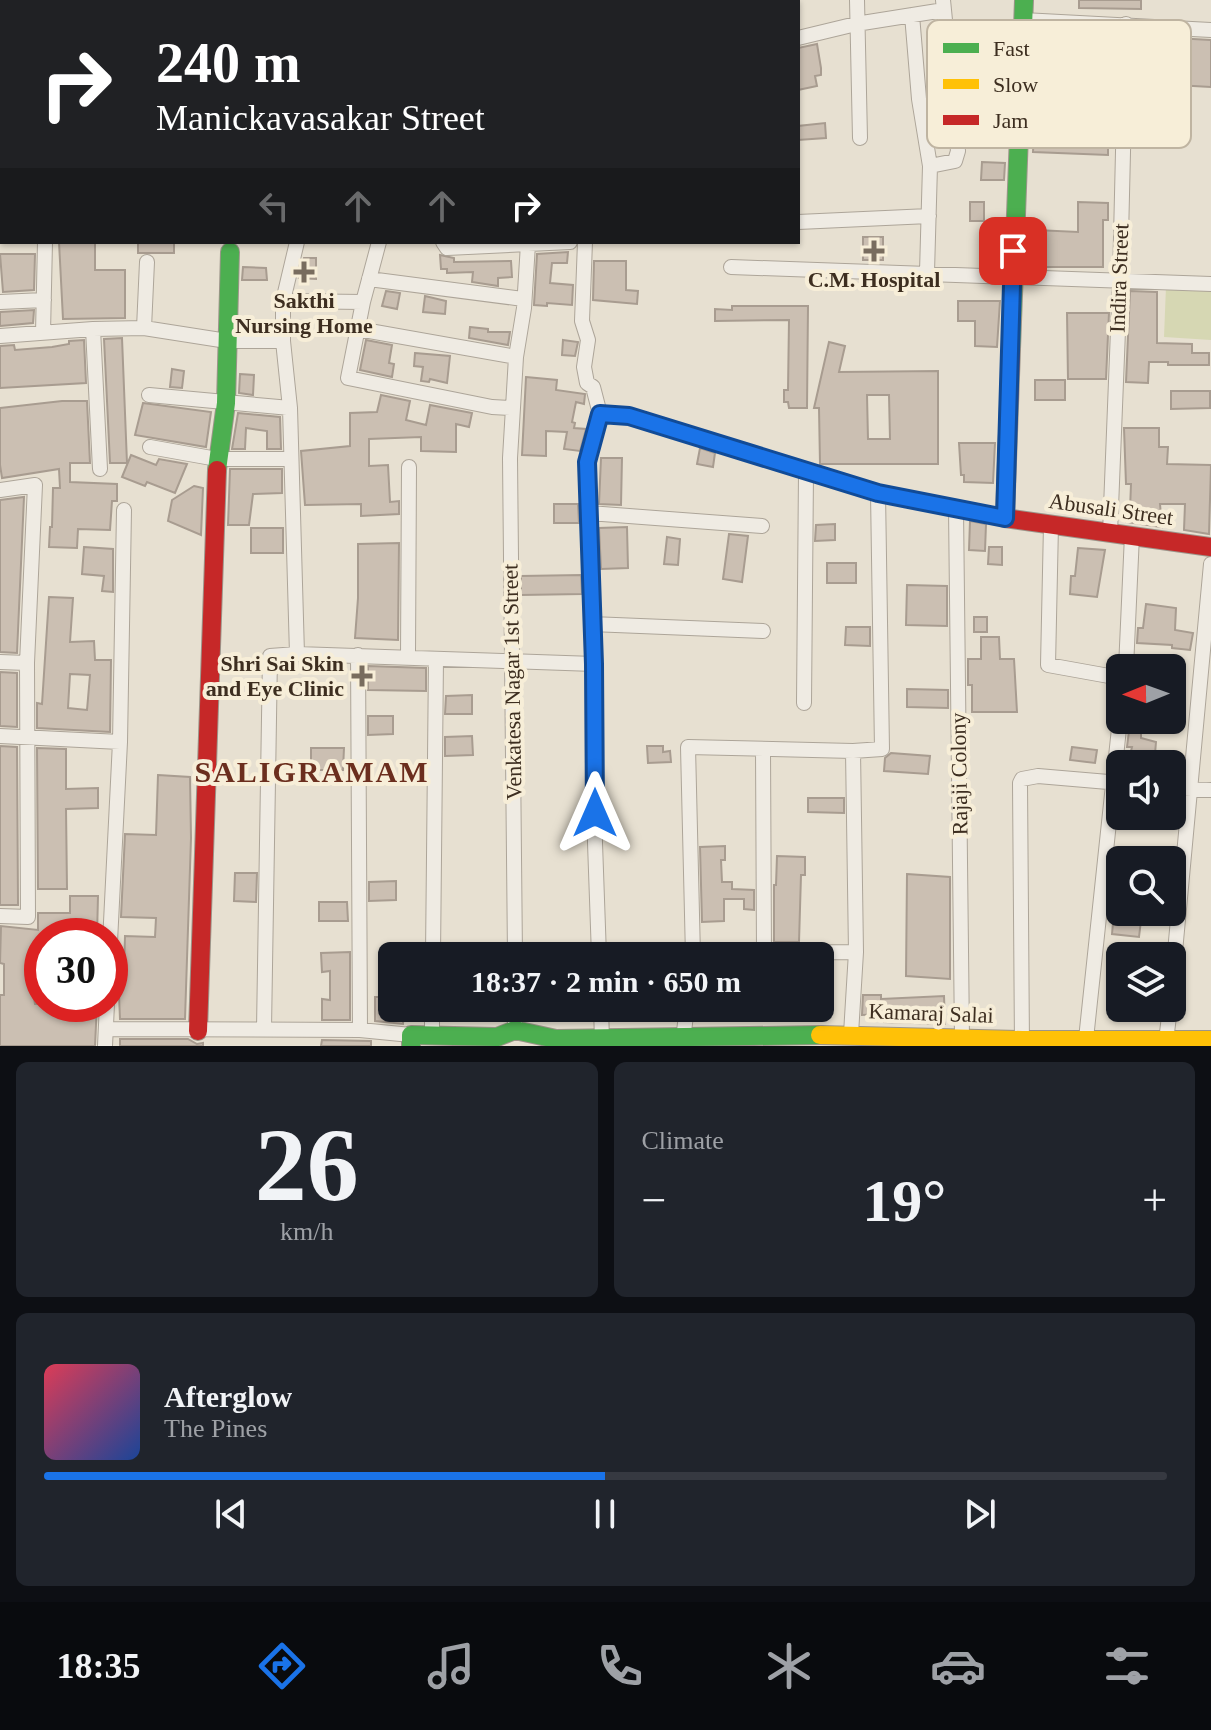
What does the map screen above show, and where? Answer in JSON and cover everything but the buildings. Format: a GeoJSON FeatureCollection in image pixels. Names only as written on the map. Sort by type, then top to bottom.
{"type":"FeatureCollection","features":[{"type":"Feature","properties":{"kind":"street"},"geometry":{"type":"LineString","coordinates":[[857,0],[860,138]]}},
{"type":"Feature","properties":{"kind":"street"},"geometry":{"type":"LineString","coordinates":[[1023,20],[1024,0]]}},
{"type":"Feature","properties":{"kind":"street"},"geometry":{"type":"LineString","coordinates":[[800,38],[912,15],[944,5]]}},
{"type":"Feature","properties":{"kind":"street"},"geometry":{"type":"LineString","coordinates":[[912,15],[919,99],[927,148]]}},
{"type":"Feature","properties":{"kind":"street"},"geometry":{"type":"LineString","coordinates":[[1191,29],[1211,30]]}},
{"type":"Feature","properties":{"kind":"street"},"geometry":{"type":"LineString","coordinates":[[927,148],[930,166],[927,272]]}},
{"type":"Feature","properties":{"kind":"street"},"geometry":{"type":"LineString","coordinates":[[930,166],[955,161],[958,148]]}},
{"type":"Feature","properties":{"kind":"street"},"geometry":{"type":"LineString","coordinates":[[600,414],[629,416],[878,493],[1005,518],[1018,148]]}},
{"type":"Feature","properties":{"kind":"street","name":"Indira Street"},"geometry":{"type":"LineString","coordinates":[[1110,533],[1123,148]]}},
{"type":"Feature","properties":{"kind":"street"},"geometry":{"type":"LineString","coordinates":[[800,222],[929,216]]}},
{"type":"Feature","properties":{"kind":"street"},"geometry":{"type":"LineString","coordinates":[[43,333],[45,244]]}},
{"type":"Feature","properties":{"kind":"street"},"geometry":{"type":"LineString","coordinates":[[297,244],[283,301],[283,341],[290,408],[297,654]]}},
{"type":"Feature","properties":{"kind":"street"},"geometry":{"type":"LineString","coordinates":[[378,244],[348,378],[492,407],[512,408]]}},
{"type":"Feature","properties":{"kind":"street"},"geometry":{"type":"LineString","coordinates":[[444,244],[447,248],[528,244]]}},
{"type":"Feature","properties":{"kind":"street","name":"Venkatesa Nagar 1st Street"},"geometry":{"type":"LineString","coordinates":[[515,942],[510,458],[516,357],[528,244]]}},
{"type":"Feature","properties":{"kind":"street"},"geometry":{"type":"LineString","coordinates":[[585,244],[582,321],[588,340],[584,367],[600,414],[587,462],[599,942]]}},
{"type":"Feature","properties":{"kind":"street"},"geometry":{"type":"LineString","coordinates":[[198,1031],[217,459],[226,403],[230,252]]}},
{"type":"Feature","properties":{"kind":"street"},"geometry":{"type":"LineString","coordinates":[[144,328],[147,262]]}},
{"type":"Feature","properties":{"kind":"street"},"geometry":{"type":"LineString","coordinates":[[731,267],[1211,284]]}},
{"type":"Feature","properties":{"kind":"street"},"geometry":{"type":"LineString","coordinates":[[369,279],[523,299]]}},
{"type":"Feature","properties":{"kind":"street"},"geometry":{"type":"LineString","coordinates":[[0,302],[44,300]]}},
{"type":"Feature","properties":{"kind":"street"},"geometry":{"type":"LineString","coordinates":[[283,301],[363,302]]}},
{"type":"Feature","properties":{"kind":"street"},"geometry":{"type":"LineString","coordinates":[[0,336],[144,328],[227,341],[283,341]]}},
{"type":"Feature","properties":{"kind":"street"},"geometry":{"type":"LineString","coordinates":[[93,329],[100,469]]}},
{"type":"Feature","properties":{"kind":"street"},"geometry":{"type":"LineString","coordinates":[[358,329],[516,357]]}},
{"type":"Feature","properties":{"kind":"street"},"geometry":{"type":"LineString","coordinates":[[149,395],[290,408]]}},
{"type":"Feature","properties":{"kind":"street"},"geometry":{"type":"LineString","coordinates":[[150,447],[217,459],[291,459]]}},
{"type":"Feature","properties":{"kind":"street"},"geometry":{"type":"LineString","coordinates":[[408,657],[409,467]]}},
{"type":"Feature","properties":{"kind":"street"},"geometry":{"type":"LineString","coordinates":[[804,703],[806,473]]}},
{"type":"Feature","properties":{"kind":"street"},"geometry":{"type":"LineString","coordinates":[[0,490],[35,485],[27,663],[28,917],[0,916]]}},
{"type":"Feature","properties":{"kind":"street"},"geometry":{"type":"LineString","coordinates":[[693,942],[688,747],[882,749],[878,493]]}},
{"type":"Feature","properties":{"kind":"street","name":"Rajaji Colony"},"geometry":{"type":"LineString","coordinates":[[956,509],[962,1038]]}},
{"type":"Feature","properties":{"kind":"street"},"geometry":{"type":"LineString","coordinates":[[111,918],[120,742],[124,510]]}},
{"type":"Feature","properties":{"kind":"street"},"geometry":{"type":"LineString","coordinates":[[589,513],[762,526]]}},
{"type":"Feature","properties":{"kind":"street","name":"Abusali Street"},"geometry":{"type":"LineString","coordinates":[[1005,518],[1211,547]]}},
{"type":"Feature","properties":{"kind":"street"},"geometry":{"type":"LineString","coordinates":[[1051,525],[1048,665],[1106,675]]}},
{"type":"Feature","properties":{"kind":"street"},"geometry":{"type":"LineString","coordinates":[[1127,654],[1132,535]]}},
{"type":"Feature","properties":{"kind":"street"},"geometry":{"type":"LineString","coordinates":[[1176,942],[1211,564]]}},
{"type":"Feature","properties":{"kind":"street"},"geometry":{"type":"LineString","coordinates":[[591,624],[763,631]]}},
{"type":"Feature","properties":{"kind":"street"},"geometry":{"type":"LineString","coordinates":[[264,1029],[270,656],[358,655],[594,664]]}},
{"type":"Feature","properties":{"kind":"street"},"geometry":{"type":"LineString","coordinates":[[358,655],[360,1030]]}},
{"type":"Feature","properties":{"kind":"street"},"geometry":{"type":"LineString","coordinates":[[433,942],[436,659]]}},
{"type":"Feature","properties":{"kind":"street"},"geometry":{"type":"LineString","coordinates":[[0,662],[27,663]]}},
{"type":"Feature","properties":{"kind":"street"},"geometry":{"type":"LineString","coordinates":[[210,666],[270,665]]}},
{"type":"Feature","properties":{"kind":"street"},"geometry":{"type":"LineString","coordinates":[[0,736],[120,742]]}},
{"type":"Feature","properties":{"kind":"street"},"geometry":{"type":"LineString","coordinates":[[763,749],[764,942]]}},
{"type":"Feature","properties":{"kind":"street"},"geometry":{"type":"LineString","coordinates":[[851,1034],[856,952],[853,751]]}},
{"type":"Feature","properties":{"kind":"street"},"geometry":{"type":"LineString","coordinates":[[1022,1043],[1019,791],[1022,779],[1038,776],[1106,781]]}},
{"type":"Feature","properties":{"kind":"street"},"geometry":{"type":"LineString","coordinates":[[1186,789],[1211,790]]}},
{"type":"Feature","properties":{"kind":"street"},"geometry":{"type":"LineString","coordinates":[[1086,1039],[1110,830]]}},
{"type":"Feature","properties":{"kind":"street"},"geometry":{"type":"LineString","coordinates":[[834,952],[856,952]]}},
{"type":"Feature","properties":{"kind":"street"},"geometry":{"type":"LineString","coordinates":[[105,1046],[106,1022]]}},
{"type":"Feature","properties":{"kind":"street"},"geometry":{"type":"LineString","coordinates":[[432,1022],[432,1036]]}},
{"type":"Feature","properties":{"kind":"street"},"geometry":{"type":"LineString","coordinates":[[515,1022],[515,1030]]}},
{"type":"Feature","properties":{"kind":"street"},"geometry":{"type":"LineString","coordinates":[[601,1022],[602,1040]]}},
{"type":"Feature","properties":{"kind":"street"},"geometry":{"type":"LineString","coordinates":[[683,1039],[685,1022]]}},
{"type":"Feature","properties":{"kind":"street"},"geometry":{"type":"LineString","coordinates":[[1166,1041],[1168,1022]]}},
{"type":"Feature","properties":{"kind":"street"},"geometry":{"type":"LineString","coordinates":[[106,1029],[360,1030],[411,1040]]}},
{"type":"Feature","properties":{"kind":"street","name":"Kamaraj Salai"},"geometry":{"type":"LineString","coordinates":[[411,1040],[432,1036],[497,1037],[515,1030],[556,1039],[718,1042],[851,1034],[1022,1043],[1086,1039],[1211,1040]]}},
{"type":"Feature","properties":{"kind":"green space"},"geometry":{"type":"Polygon","coordinates":[[[1166,286],[1211,289],[1211,340],[1164,337],[1166,286]]]}},
{"type":"Feature","properties":{"kind":"traffic: fast"},"geometry":{"type":"LineString","coordinates":[[1023,20],[1024,0]]}},
{"type":"Feature","properties":{"kind":"traffic: fast"},"geometry":{"type":"LineString","coordinates":[[1011,349],[1018,148]]}},
{"type":"Feature","properties":{"kind":"traffic: fast"},"geometry":{"type":"LineString","coordinates":[[217,470],[226,403],[230,252]]}},
{"type":"Feature","properties":{"kind":"traffic: fast"},"geometry":{"type":"LineString","coordinates":[[411,1046],[411,1035],[497,1037],[515,1030],[556,1039],[820,1035]]}},
{"type":"Feature","properties":{"kind":"traffic: slow"},"geometry":{"type":"LineString","coordinates":[[820,1035],[1022,1040],[1211,1040]]}},
{"type":"Feature","properties":{"kind":"traffic: jam"},"geometry":{"type":"LineString","coordinates":[[1011,349],[1005,518],[1211,547]]}},
{"type":"Feature","properties":{"kind":"traffic: jam"},"geometry":{"type":"LineString","coordinates":[[198,1031],[217,470]]}},
{"type":"Feature","properties":{"kind":"place","name":"C.M. Hospital"},"geometry":{"type":"Point","coordinates":[874,251]}},
{"type":"Feature","properties":{"kind":"place","name":"Sakthi Nursing Home"},"geometry":{"type":"Point","coordinates":[304,272]}},
{"type":"Feature","properties":{"kind":"place","name":"Shri Sai Skin and Eye Clinic"},"geometry":{"type":"Point","coordinates":[362,676]}},
{"type":"Feature","properties":{"kind":"district","name":"SALIGRAMAM"},"geometry":{"type":"Point","coordinates":[312,771]}},
{"type":"Feature","properties":{"kind":"route"},"geometry":{"type":"LineString","coordinates":[[595,813],[587,462],[600,414],[629,416],[878,493],[1005,518],[1013,251]]}}]}
